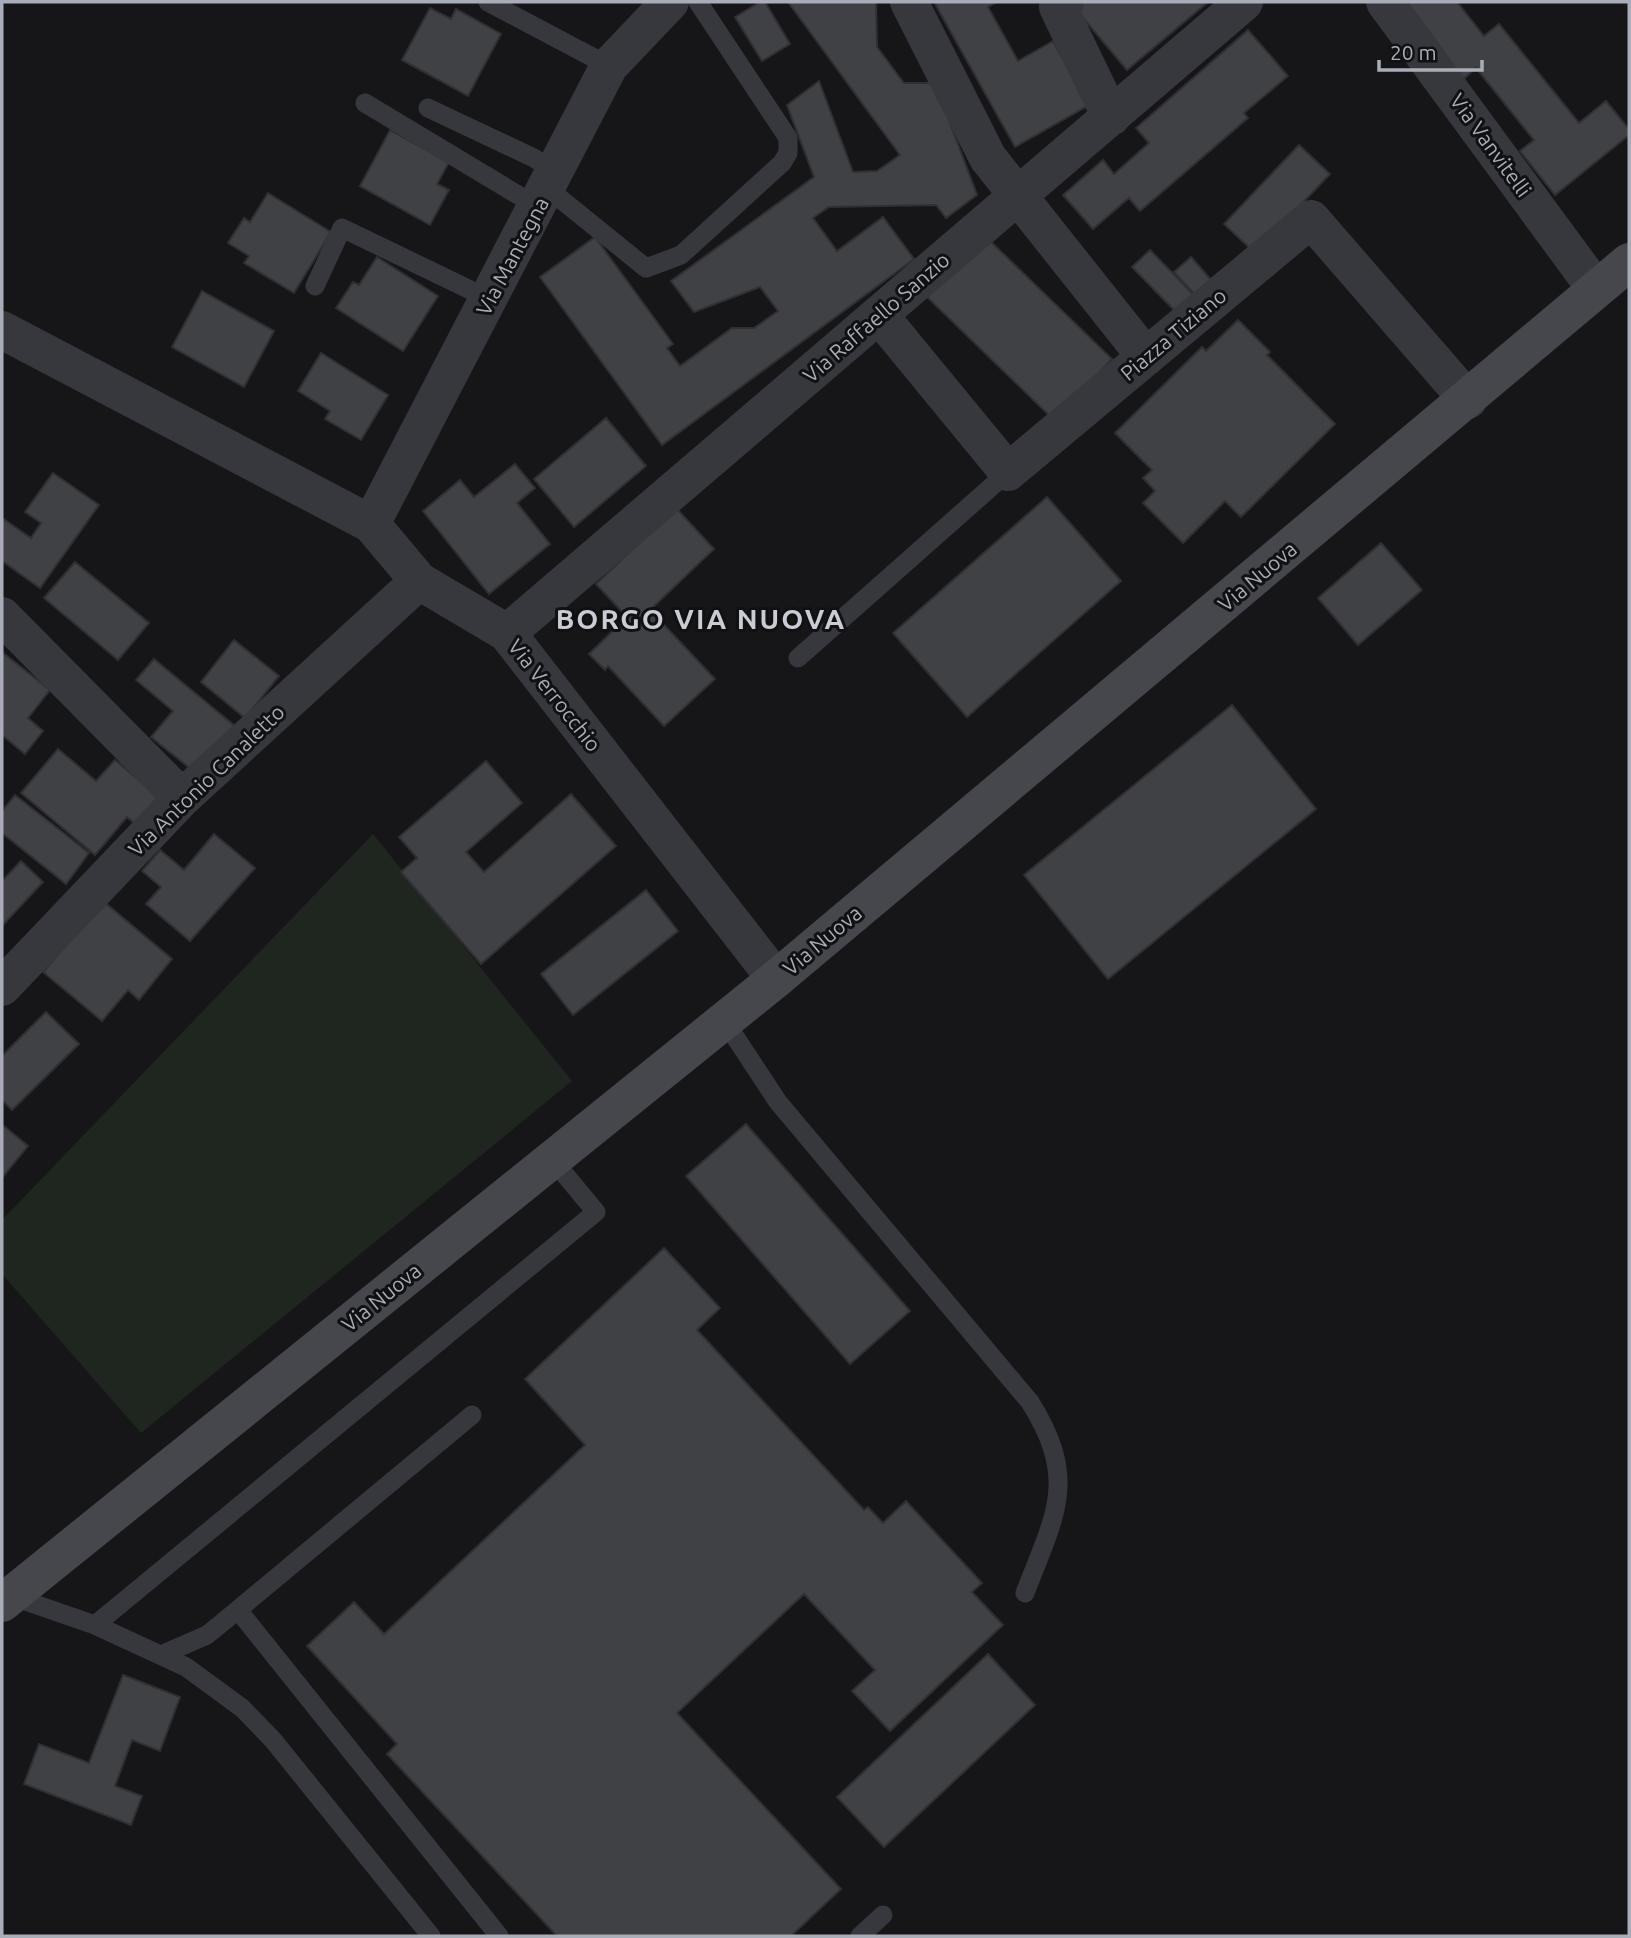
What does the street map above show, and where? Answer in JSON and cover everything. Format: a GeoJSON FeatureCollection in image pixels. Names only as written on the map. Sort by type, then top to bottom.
{"type":"FeatureCollection","features":[{"type":"Feature","properties":{"kind":"main road","name":"Via Nuova"},"geometry":{"type":"LineString","coordinates":[[6,1600],[776,979],[1468,400],[1629,261]]}},
{"type":"Feature","properties":{"kind":"street","name":"Via Mantegna"},"geometry":{"type":"LineString","coordinates":[[371,524],[609,66],[670,2]]}},
{"type":"Feature","properties":{"kind":"street"},"geometry":{"type":"LineString","coordinates":[[909,2],[988,158],[1146,357]]}},
{"type":"Feature","properties":{"kind":"street"},"geometry":{"type":"LineString","coordinates":[[1065,2],[1058,7],[1111,117]]}},
{"type":"Feature","properties":{"kind":"street","name":"Via Raffaello Sanzio"},"geometry":{"type":"LineString","coordinates":[[507,633],[1244,2]]}},
{"type":"Feature","properties":{"kind":"street","name":"Via Vanvitelli"},"geometry":{"type":"LineString","coordinates":[[1385,2],[1596,289]]}},
{"type":"Feature","properties":{"kind":"street","name":"Piazza Tiziano"},"geometry":{"type":"LineString","coordinates":[[1008,472],[1311,219],[1468,400]]}},
{"type":"Feature","properties":{"kind":"street"},"geometry":{"type":"LineString","coordinates":[[879,315],[1008,472]]}},
{"type":"Feature","properties":{"kind":"street","name":"Via Verrocchio"},"geometry":{"type":"LineString","coordinates":[[7,345],[371,524],[419,581],[507,633],[776,979]]}},
{"type":"Feature","properties":{"kind":"street","name":"Via Antonio Canaletto"},"geometry":{"type":"LineString","coordinates":[[2,987],[182,798],[419,581]]}},
{"type":"Feature","properties":{"kind":"street"},"geometry":{"type":"LineString","coordinates":[[2,616],[182,798]]}},
{"type":"Feature","properties":{"kind":"lane"},"geometry":{"type":"LineString","coordinates":[[488,2],[609,66]]}},
{"type":"Feature","properties":{"kind":"lane"},"geometry":{"type":"LineString","coordinates":[[365,103],[547,189],[646,268],[681,255],[782,163],[788,153],[788,138],[698,2]]}},
{"type":"Feature","properties":{"kind":"lane"},"geometry":{"type":"LineString","coordinates":[[428,108],[534,158],[547,189]]}},
{"type":"Feature","properties":{"kind":"lane"},"geometry":{"type":"LineString","coordinates":[[315,286],[342,228],[489,299]]}},
{"type":"Feature","properties":{"kind":"lane"},"geometry":{"type":"LineString","coordinates":[[798,658],[1008,472]]}},
{"type":"Feature","properties":{"kind":"lane"},"geometry":{"type":"LineString","coordinates":[[724,1020],[778,1102],[1030,1402],[1048,1431],[1058,1460],[1058,1493],[1051,1525],[1025,1593]]}},
{"type":"Feature","properties":{"kind":"lane"},"geometry":{"type":"LineString","coordinates":[[95,1625],[596,1212],[552,1160]]}},
{"type":"Feature","properties":{"kind":"lane"},"geometry":{"type":"LineString","coordinates":[[161,1654],[207,1635],[472,1415]]}},
{"type":"Feature","properties":{"kind":"lane"},"geometry":{"type":"LineString","coordinates":[[6,1600],[95,1625],[161,1654],[218,1689],[258,1725],[431,1936]]}},
{"type":"Feature","properties":{"kind":"lane"},"geometry":{"type":"LineString","coordinates":[[238,1610],[499,1936]]}},
{"type":"Feature","properties":{"kind":"lane"},"geometry":{"type":"LineString","coordinates":[[860,1936],[883,1914]]}},
{"type":"Feature","properties":{"kind":"shaded area"},"geometry":{"type":"Polygon","coordinates":[[[373,834],[572,1081],[141,1433],[2,1274],[2,1220],[373,834]]]}},
{"type":"Feature","properties":{"kind":"building"},"geometry":{"type":"Polygon","coordinates":[[[760,2],[765,2],[790,44],[762,61],[735,17],[760,2]]]}},
{"type":"Feature","properties":{"kind":"building"},"geometry":{"type":"Polygon","coordinates":[[[788,2],[876,2],[877,47],[904,83],[935,83],[977,195],[946,218],[936,205],[829,207],[813,218],[837,251],[883,217],[914,259],[662,445],[540,277],[595,237],[673,344],[667,348],[680,366],[732,328],[754,328],[778,311],[760,287],[694,312],[671,281],[814,177],[787,105],[819,81],[853,172],[877,171],[900,155],[788,2]]]}},
{"type":"Feature","properties":{"kind":"building"},"geometry":{"type":"Polygon","coordinates":[[[934,2],[997,2],[988,7],[1018,61],[1053,41],[1089,105],[1015,147],[934,2]]]}},
{"type":"Feature","properties":{"kind":"building"},"geometry":{"type":"Polygon","coordinates":[[[1076,2],[1208,2],[1127,70],[1072,5],[1076,2]]]}},
{"type":"Feature","properties":{"kind":"building"},"geometry":{"type":"Polygon","coordinates":[[[1390,2],[1457,2],[1484,36],[1499,24],[1579,123],[1606,101],[1629,129],[1629,135],[1555,195],[1520,151],[1534,140],[1476,68],[1460,82],[1390,2]]]}},
{"type":"Feature","properties":{"kind":"building"},"geometry":{"type":"Polygon","coordinates":[[[430,8],[451,19],[456,9],[501,34],[468,96],[402,60],[430,8]]]}},
{"type":"Feature","properties":{"kind":"building"},"geometry":{"type":"Polygon","coordinates":[[[1248,30],[1288,76],[1244,113],[1248,118],[1140,211],[1129,198],[1093,229],[1063,195],[1103,160],[1114,174],[1149,143],[1136,128],[1248,30]]]}},
{"type":"Feature","properties":{"kind":"building"},"geometry":{"type":"Polygon","coordinates":[[[390,130],[449,162],[437,184],[449,190],[430,225],[360,186],[390,130]]]}},
{"type":"Feature","properties":{"kind":"building"},"geometry":{"type":"Polygon","coordinates":[[[1299,145],[1330,174],[1255,253],[1224,224],[1299,145]]]}},
{"type":"Feature","properties":{"kind":"building"},"geometry":{"type":"Polygon","coordinates":[[[268,193],[331,232],[294,293],[244,263],[249,256],[228,243],[244,218],[250,222],[268,193]]]}},
{"type":"Feature","properties":{"kind":"building"},"geometry":{"type":"Polygon","coordinates":[[[986,237],[1112,359],[1054,420],[927,297],[986,237]]]}},
{"type":"Feature","properties":{"kind":"building"},"geometry":{"type":"Polygon","coordinates":[[[1150,250],[1194,295],[1176,312],[1132,267],[1150,250]]]}},
{"type":"Feature","properties":{"kind":"building"},"geometry":{"type":"Polygon","coordinates":[[[377,257],[438,296],[403,351],[336,308],[353,282],[359,285],[377,257]]]}},
{"type":"Feature","properties":{"kind":"building"},"geometry":{"type":"Polygon","coordinates":[[[1191,257],[1212,281],[1195,295],[1174,272],[1191,257]]]}},
{"type":"Feature","properties":{"kind":"building"},"geometry":{"type":"Polygon","coordinates":[[[202,291],[274,331],[244,387],[172,347],[202,291]]]}},
{"type":"Feature","properties":{"kind":"building"},"geometry":{"type":"Polygon","coordinates":[[[1238,320],[1270,352],[1267,355],[1335,424],[1241,517],[1225,501],[1183,543],[1143,503],[1155,491],[1143,478],[1152,470],[1115,433],[1202,347],[1206,351],[1238,320]]]}},
{"type":"Feature","properties":{"kind":"building"},"geometry":{"type":"Polygon","coordinates":[[[321,353],[388,395],[361,440],[325,419],[330,411],[298,391],[321,353]]]}},
{"type":"Feature","properties":{"kind":"building"},"geometry":{"type":"Polygon","coordinates":[[[606,418],[646,466],[574,527],[534,479],[606,418]]]}},
{"type":"Feature","properties":{"kind":"building"},"geometry":{"type":"Polygon","coordinates":[[[515,464],[535,488],[517,503],[550,544],[489,594],[423,511],[460,480],[474,497],[515,464]]]}},
{"type":"Feature","properties":{"kind":"building"},"geometry":{"type":"Polygon","coordinates":[[[53,473],[99,505],[40,588],[2,561],[2,518],[31,538],[41,523],[25,512],[53,473]]]}},
{"type":"Feature","properties":{"kind":"building"},"geometry":{"type":"Polygon","coordinates":[[[1047,497],[1121,581],[967,717],[893,633],[1047,497]]]}},
{"type":"Feature","properties":{"kind":"building"},"geometry":{"type":"Polygon","coordinates":[[[676,508],[714,549],[650,610],[715,679],[664,726],[608,666],[605,670],[589,654],[627,617],[596,584],[676,508]]]}},
{"type":"Feature","properties":{"kind":"building"},"geometry":{"type":"Polygon","coordinates":[[[1381,543],[1422,590],[1358,645],[1318,598],[1381,543]]]}},
{"type":"Feature","properties":{"kind":"building"},"geometry":{"type":"Polygon","coordinates":[[[75,562],[149,623],[118,660],[44,598],[75,562]]]}},
{"type":"Feature","properties":{"kind":"building"},"geometry":{"type":"Polygon","coordinates":[[[234,640],[279,676],[245,718],[201,682],[234,640]]]}},
{"type":"Feature","properties":{"kind":"building"},"geometry":{"type":"Polygon","coordinates":[[[2,652],[50,690],[28,718],[43,731],[25,754],[2,735],[2,652]]]}},
{"type":"Feature","properties":{"kind":"building"},"geometry":{"type":"Polygon","coordinates":[[[154,659],[236,727],[197,774],[151,737],[173,711],[136,680],[154,659]]]}},
{"type":"Feature","properties":{"kind":"building"},"geometry":{"type":"Polygon","coordinates":[[[1232,705],[1316,809],[1108,979],[1024,875],[1232,705]]]}},
{"type":"Feature","properties":{"kind":"building"},"geometry":{"type":"Polygon","coordinates":[[[58,749],[96,781],[115,760],[162,799],[139,827],[127,817],[95,855],[21,793],[58,749]]]}},
{"type":"Feature","properties":{"kind":"building"},"geometry":{"type":"Polygon","coordinates":[[[486,761],[522,803],[466,852],[484,872],[571,794],[616,846],[481,964],[401,872],[417,858],[399,837],[486,761]]]}},
{"type":"Feature","properties":{"kind":"building"},"geometry":{"type":"Polygon","coordinates":[[[15,795],[89,853],[66,884],[2,833],[2,811],[15,795]]]}},
{"type":"Feature","properties":{"kind":"building"},"geometry":{"type":"Polygon","coordinates":[[[214,834],[255,868],[190,941],[146,904],[161,887],[142,871],[160,850],[184,870],[214,834]]]}},
{"type":"Feature","properties":{"kind":"building"},"geometry":{"type":"Polygon","coordinates":[[[21,861],[43,882],[2,926],[2,881],[21,861]]]}},
{"type":"Feature","properties":{"kind":"building"},"geometry":{"type":"Polygon","coordinates":[[[646,890],[678,931],[573,1015],[541,974],[646,890]]]}},
{"type":"Feature","properties":{"kind":"building"},"geometry":{"type":"Polygon","coordinates":[[[103,901],[172,959],[139,1000],[128,990],[102,1021],[43,972],[103,901]]]}},
{"type":"Feature","properties":{"kind":"building"},"geometry":{"type":"Polygon","coordinates":[[[46,1012],[79,1044],[12,1110],[2,1100],[2,1056],[46,1012]]]}},
{"type":"Feature","properties":{"kind":"building"},"geometry":{"type":"Polygon","coordinates":[[[746,1124],[910,1311],[850,1364],[686,1176],[746,1124]]]}},
{"type":"Feature","properties":{"kind":"building"},"geometry":{"type":"Polygon","coordinates":[[[4,1126],[28,1146],[2,1178],[2,1129],[4,1126]]]}},
{"type":"Feature","properties":{"kind":"building"},"geometry":{"type":"Polygon","coordinates":[[[664,1248],[720,1308],[697,1330],[864,1510],[868,1507],[883,1523],[906,1501],[982,1583],[972,1592],[1003,1625],[890,1731],[852,1691],[875,1670],[804,1594],[677,1713],[841,1889],[791,1936],[557,1936],[387,1754],[397,1744],[307,1646],[354,1602],[384,1634],[585,1445],[525,1379],[664,1248]]]}},
{"type":"Feature","properties":{"kind":"building"},"geometry":{"type":"Polygon","coordinates":[[[988,1654],[1035,1705],[884,1847],[837,1797],[988,1654]]]}},
{"type":"Feature","properties":{"kind":"building"},"geometry":{"type":"Polygon","coordinates":[[[123,1675],[180,1697],[160,1751],[132,1740],[115,1786],[142,1796],[131,1825],[24,1784],[39,1744],[89,1763],[123,1675]]]}},
{"type":"Feature","properties":{"kind":"district","name":"BORGO VIA NUOVA"},"geometry":{"type":"Point","coordinates":[701,618]}}]}
